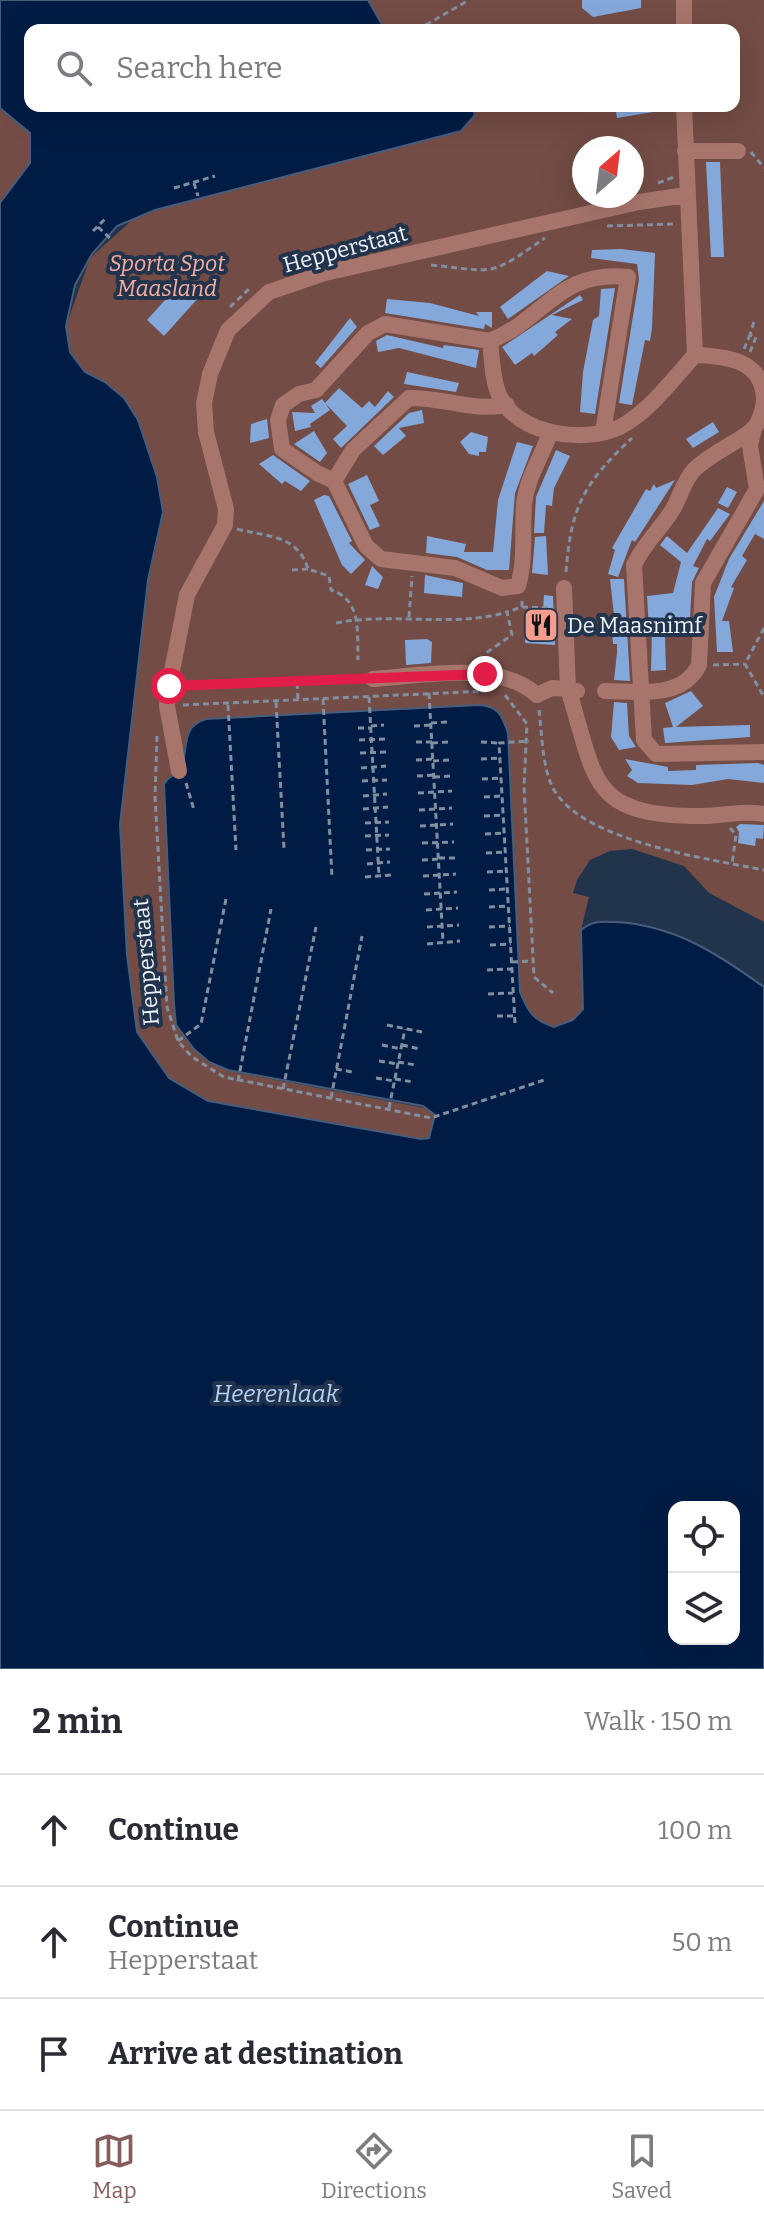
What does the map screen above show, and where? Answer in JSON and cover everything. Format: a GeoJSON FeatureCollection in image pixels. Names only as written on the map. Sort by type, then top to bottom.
{"type":"FeatureCollection","features":[{"type":"Feature","properties":{"kind":"street"},"geometry":{"type":"LineString","coordinates":[[684,0],[684,24]]}},
{"type":"Feature","properties":{"kind":"street"},"geometry":{"type":"LineString","coordinates":[[490,341],[500,397],[518,416],[550,433],[603,432],[638,415],[695,355],[684,112]]}},
{"type":"Feature","properties":{"kind":"street"},"geometry":{"type":"LineString","coordinates":[[685,151],[738,151]]}},
{"type":"Feature","properties":{"kind":"street","name":"Hepperstaat"},"geometry":{"type":"LineString","coordinates":[[225,525],[226,509],[206,432],[204,403],[228,330],[255,301],[269,292],[325,273],[639,202],[686,195]]}},
{"type":"Feature","properties":{"kind":"street"},"geometry":{"type":"LineString","coordinates":[[550,433],[530,475],[524,505],[523,570],[518,586],[502,588],[455,568],[381,559],[366,546],[334,481],[282,449],[278,420],[283,405],[299,394],[316,390],[368,333],[385,324],[490,341],[518,327],[549,299],[575,284],[595,276],[628,277],[603,432]]}},
{"type":"Feature","properties":{"kind":"street"},"geometry":{"type":"LineString","coordinates":[[605,691],[661,692],[694,676],[699,665],[703,583],[757,489],[750,446],[764,406],[764,386],[744,356],[695,355]]}},
{"type":"Feature","properties":{"kind":"street"},"geometry":{"type":"LineString","coordinates":[[334,481],[353,450],[409,398],[428,398],[470,408],[507,405]]}},
{"type":"Feature","properties":{"kind":"street"},"geometry":{"type":"LineString","coordinates":[[754,428],[712,453],[691,473],[663,524],[638,555],[635,576],[644,740],[656,754],[764,752]]}},
{"type":"Feature","properties":{"kind":"street"},"geometry":{"type":"LineString","coordinates":[[181,772],[167,706],[169,686],[187,595],[225,525]]}},
{"type":"Feature","properties":{"kind":"street"},"geometry":{"type":"LineString","coordinates":[[564,588],[573,690],[594,776],[613,798],[631,808],[656,812],[700,816],[764,814]]}},
{"type":"Feature","properties":{"kind":"street"},"geometry":{"type":"LineString","coordinates":[[373,679],[485,674],[523,681],[537,695],[552,688],[573,690]]}},
{"type":"Feature","properties":{"kind":"path"},"geometry":{"type":"LineString","coordinates":[[427,24],[469,0]]}},
{"type":"Feature","properties":{"kind":"path"},"geometry":{"type":"LineString","coordinates":[[174,188],[215,176]]}},
{"type":"Feature","properties":{"kind":"path"},"geometry":{"type":"LineString","coordinates":[[194,183],[198,196]]}},
{"type":"Feature","properties":{"kind":"path"},"geometry":{"type":"LineString","coordinates":[[93,231],[107,217]]}},
{"type":"Feature","properties":{"kind":"path"},"geometry":{"type":"LineString","coordinates":[[603,226],[687,225]]}},
{"type":"Feature","properties":{"kind":"path"},"geometry":{"type":"LineString","coordinates":[[98,227],[112,240]]}},
{"type":"Feature","properties":{"kind":"path"},"geometry":{"type":"LineString","coordinates":[[421,265],[485,272],[503,268],[548,237]]}},
{"type":"Feature","properties":{"kind":"path"},"geometry":{"type":"LineString","coordinates":[[225,316],[245,290],[260,282]]}},
{"type":"Feature","properties":{"kind":"path"},"geometry":{"type":"LineString","coordinates":[[744,356],[755,318]]}},
{"type":"Feature","properties":{"kind":"path"},"geometry":{"type":"LineString","coordinates":[[744,356],[756,337],[750,335]]}},
{"type":"Feature","properties":{"kind":"path"},"geometry":{"type":"LineString","coordinates":[[564,588],[569,528],[585,489],[638,432]]}},
{"type":"Feature","properties":{"kind":"path"},"geometry":{"type":"LineString","coordinates":[[225,525],[294,545],[303,552],[308,569]]}},
{"type":"Feature","properties":{"kind":"path"},"geometry":{"type":"LineString","coordinates":[[292,570],[308,569],[329,576],[331,590]]}},
{"type":"Feature","properties":{"kind":"path"},"geometry":{"type":"LineString","coordinates":[[324,590],[344,594],[354,606],[358,660]]}},
{"type":"Feature","properties":{"kind":"path"},"geometry":{"type":"LineString","coordinates":[[409,617],[411,592]]}},
{"type":"Feature","properties":{"kind":"path"},"geometry":{"type":"LineString","coordinates":[[336,623],[409,617],[488,618],[522,605],[564,609]]}},
{"type":"Feature","properties":{"kind":"path"},"geometry":{"type":"LineString","coordinates":[[485,674],[486,653],[512,635],[507,612]]}},
{"type":"Feature","properties":{"kind":"path"},"geometry":{"type":"LineString","coordinates":[[745,664],[752,645],[764,628]]}},
{"type":"Feature","properties":{"kind":"path"},"geometry":{"type":"LineString","coordinates":[[699,665],[745,664]]}},
{"type":"Feature","properties":{"kind":"path"},"geometry":{"type":"LineString","coordinates":[[745,664],[764,697]]}},
{"type":"Feature","properties":{"kind":"path"},"geometry":{"type":"LineString","coordinates":[[169,686],[373,679]]}},
{"type":"Feature","properties":{"kind":"path"},"geometry":{"type":"LineString","coordinates":[[297,683],[298,701]]}},
{"type":"Feature","properties":{"kind":"path"},"geometry":{"type":"LineString","coordinates":[[167,706],[492,690]]}},
{"type":"Feature","properties":{"kind":"path"},"geometry":{"type":"LineString","coordinates":[[429,693],[443,942]]}},
{"type":"Feature","properties":{"kind":"path"},"geometry":{"type":"LineString","coordinates":[[502,693],[519,709],[527,724],[529,741],[524,787],[534,977],[553,993]]}},
{"type":"Feature","properties":{"kind":"path"},"geometry":{"type":"LineString","coordinates":[[369,697],[379,876]]}},
{"type":"Feature","properties":{"kind":"path"},"geometry":{"type":"LineString","coordinates":[[323,699],[332,878]]}},
{"type":"Feature","properties":{"kind":"path"},"geometry":{"type":"LineString","coordinates":[[276,702],[284,849]]}},
{"type":"Feature","properties":{"kind":"path"},"geometry":{"type":"LineString","coordinates":[[228,705],[236,850]]}},
{"type":"Feature","properties":{"kind":"path","name":"Hepperstaat"},"geometry":{"type":"LineString","coordinates":[[167,706],[157,738],[155,797],[167,1007],[178,1041],[206,1068],[238,1081],[431,1118],[547,1079]]}},
{"type":"Feature","properties":{"kind":"path"},"geometry":{"type":"LineString","coordinates":[[414,726],[447,722]]}},
{"type":"Feature","properties":{"kind":"path"},"geometry":{"type":"LineString","coordinates":[[358,728],[384,725]]}},
{"type":"Feature","properties":{"kind":"path"},"geometry":{"type":"LineString","coordinates":[[359,740],[385,739]]}},
{"type":"Feature","properties":{"kind":"path"},"geometry":{"type":"LineString","coordinates":[[481,742],[529,741]]}},
{"type":"Feature","properties":{"kind":"path"},"geometry":{"type":"LineString","coordinates":[[416,742],[448,742]]}},
{"type":"Feature","properties":{"kind":"path"},"geometry":{"type":"LineString","coordinates":[[499,743],[515,1023]]}},
{"type":"Feature","properties":{"kind":"path"},"geometry":{"type":"LineString","coordinates":[[360,753],[386,752]]}},
{"type":"Feature","properties":{"kind":"path"},"geometry":{"type":"LineString","coordinates":[[481,759],[500,758]]}},
{"type":"Feature","properties":{"kind":"path"},"geometry":{"type":"LineString","coordinates":[[416,760],[449,760]]}},
{"type":"Feature","properties":{"kind":"path"},"geometry":{"type":"LineString","coordinates":[[361,768],[386,766]]}},
{"type":"Feature","properties":{"kind":"path"},"geometry":{"type":"LineString","coordinates":[[181,772],[194,810]]}},
{"type":"Feature","properties":{"kind":"path"},"geometry":{"type":"LineString","coordinates":[[417,776],[451,776]]}},
{"type":"Feature","properties":{"kind":"path"},"geometry":{"type":"LineString","coordinates":[[482,779],[501,778]]}},
{"type":"Feature","properties":{"kind":"path"},"geometry":{"type":"LineString","coordinates":[[362,781],[387,780]]}},
{"type":"Feature","properties":{"kind":"path"},"geometry":{"type":"LineString","coordinates":[[418,793],[452,791]]}},
{"type":"Feature","properties":{"kind":"path"},"geometry":{"type":"LineString","coordinates":[[363,796],[387,794]]}},
{"type":"Feature","properties":{"kind":"path"},"geometry":{"type":"LineString","coordinates":[[484,797],[502,796]]}},
{"type":"Feature","properties":{"kind":"path"},"geometry":{"type":"LineString","coordinates":[[363,809],[388,807]]}},
{"type":"Feature","properties":{"kind":"path"},"geometry":{"type":"LineString","coordinates":[[419,810],[452,808]]}},
{"type":"Feature","properties":{"kind":"path"},"geometry":{"type":"LineString","coordinates":[[724,813],[736,835],[732,864]]}},
{"type":"Feature","properties":{"kind":"path"},"geometry":{"type":"LineString","coordinates":[[484,816],[503,815]]}},
{"type":"Feature","properties":{"kind":"path"},"geometry":{"type":"LineString","coordinates":[[365,823],[389,822]]}},
{"type":"Feature","properties":{"kind":"path"},"geometry":{"type":"LineString","coordinates":[[420,826],[453,824]]}},
{"type":"Feature","properties":{"kind":"path"},"geometry":{"type":"LineString","coordinates":[[485,834],[504,833]]}},
{"type":"Feature","properties":{"kind":"path"},"geometry":{"type":"LineString","coordinates":[[365,836],[389,835]]}},
{"type":"Feature","properties":{"kind":"path"},"geometry":{"type":"LineString","coordinates":[[422,843],[454,842]]}},
{"type":"Feature","properties":{"kind":"path"},"geometry":{"type":"LineString","coordinates":[[366,850],[390,849]]}},
{"type":"Feature","properties":{"kind":"path"},"geometry":{"type":"LineString","coordinates":[[486,853],[505,852]]}},
{"type":"Feature","properties":{"kind":"path"},"geometry":{"type":"LineString","coordinates":[[422,860],[455,858]]}},
{"type":"Feature","properties":{"kind":"path"},"geometry":{"type":"LineString","coordinates":[[367,864],[390,862]]}},
{"type":"Feature","properties":{"kind":"path"},"geometry":{"type":"LineString","coordinates":[[487,872],[506,871]]}},
{"type":"Feature","properties":{"kind":"path"},"geometry":{"type":"LineString","coordinates":[[423,876],[456,874]]}},
{"type":"Feature","properties":{"kind":"path"},"geometry":{"type":"LineString","coordinates":[[365,877],[392,875]]}},
{"type":"Feature","properties":{"kind":"path"},"geometry":{"type":"LineString","coordinates":[[489,890],[507,889]]}},
{"type":"Feature","properties":{"kind":"path"},"geometry":{"type":"LineString","coordinates":[[424,894],[457,892]]}},
{"type":"Feature","properties":{"kind":"path"},"geometry":{"type":"LineString","coordinates":[[178,1041],[201,1024],[226,899]]}},
{"type":"Feature","properties":{"kind":"path"},"geometry":{"type":"LineString","coordinates":[[489,907],[508,906]]}},
{"type":"Feature","properties":{"kind":"path"},"geometry":{"type":"LineString","coordinates":[[425,911],[458,908]]}},
{"type":"Feature","properties":{"kind":"path"},"geometry":{"type":"LineString","coordinates":[[238,1081],[271,909]]}},
{"type":"Feature","properties":{"kind":"path"},"geometry":{"type":"LineString","coordinates":[[426,927],[459,925]]}},
{"type":"Feature","properties":{"kind":"path"},"geometry":{"type":"LineString","coordinates":[[489,927],[510,926]]}},
{"type":"Feature","properties":{"kind":"path"},"geometry":{"type":"LineString","coordinates":[[283,1089],[316,927]]}},
{"type":"Feature","properties":{"kind":"path"},"geometry":{"type":"LineString","coordinates":[[331,1098],[362,936]]}},
{"type":"Feature","properties":{"kind":"path"},"geometry":{"type":"LineString","coordinates":[[427,944],[460,941]]}},
{"type":"Feature","properties":{"kind":"path"},"geometry":{"type":"LineString","coordinates":[[490,945],[511,944]]}},
{"type":"Feature","properties":{"kind":"path"},"geometry":{"type":"LineString","coordinates":[[512,962],[533,961]]}},
{"type":"Feature","properties":{"kind":"path"},"geometry":{"type":"LineString","coordinates":[[487,970],[512,969]]}},
{"type":"Feature","properties":{"kind":"path"},"geometry":{"type":"LineString","coordinates":[[488,994],[513,993]]}},
{"type":"Feature","properties":{"kind":"path"},"geometry":{"type":"LineString","coordinates":[[497,1016],[514,1016]]}},
{"type":"Feature","properties":{"kind":"path"},"geometry":{"type":"LineString","coordinates":[[387,1025],[422,1032]]}},
{"type":"Feature","properties":{"kind":"path"},"geometry":{"type":"LineString","coordinates":[[389,1108],[405,1029]]}},
{"type":"Feature","properties":{"kind":"path"},"geometry":{"type":"LineString","coordinates":[[382,1045],[420,1049]]}},
{"type":"Feature","properties":{"kind":"path"},"geometry":{"type":"LineString","coordinates":[[379,1061],[416,1065]]}},
{"type":"Feature","properties":{"kind":"path"},"geometry":{"type":"LineString","coordinates":[[336,1069],[352,1072]]}},
{"type":"Feature","properties":{"kind":"path"},"geometry":{"type":"LineString","coordinates":[[376,1078],[413,1082]]}},
{"type":"Feature","properties":{"kind":"green space","name":"Sporta Spot Maasland"},"geometry":{"type":"Polygon","coordinates":[[[368,0],[764,0],[764,922],[709,893],[684,866],[632,849],[610,851],[590,860],[573,893],[589,897],[581,930],[583,1009],[573,1020],[554,1027],[532,1014],[520,992],[508,733],[495,708],[479,705],[206,719],[188,733],[179,771],[176,1025],[203,1054],[239,1073],[430,1109],[435,1115],[429,1138],[208,1101],[169,1078],[137,1032],[127,955],[120,824],[148,580],[163,512],[157,477],[138,420],[124,398],[105,382],[85,372],[70,352],[66,326],[90,258],[152,202],[475,115],[474,112],[740,112],[740,24],[382,24],[368,0]]]}},
{"type":"Feature","properties":{"kind":"green space"},"geometry":{"type":"Polygon","coordinates":[[[0,108],[30,133],[30,162],[0,203],[0,108]]]}},
{"type":"Feature","properties":{"kind":"water","name":"Heerenlaak"},"geometry":{"type":"Polygon","coordinates":[[[0,0],[368,0],[382,24],[24,24],[24,112],[474,112],[475,115],[461,131],[155,210],[117,226],[92,254],[75,285],[66,326],[70,352],[85,372],[105,382],[124,398],[138,420],[157,477],[163,512],[148,580],[120,824],[127,955],[137,1032],[169,1078],[208,1101],[429,1138],[435,1115],[423,1106],[228,1070],[209,1062],[194,1049],[176,1025],[164,784],[179,770],[188,734],[197,723],[206,719],[479,705],[491,707],[499,713],[508,733],[520,992],[532,1014],[554,1027],[573,1020],[583,1009],[581,930],[597,922],[637,924],[676,935],[730,963],[764,987],[764,1669],[0,1669],[0,203],[30,163],[30,133],[0,108],[0,0]]]}},
{"type":"Feature","properties":{"kind":"building"},"geometry":{"type":"Polygon","coordinates":[[[582,0],[641,0],[641,8],[593,17],[582,8],[582,0]]]}},
{"type":"Feature","properties":{"kind":"building"},"geometry":{"type":"Polygon","coordinates":[[[616,112],[653,112],[617,118],[616,112]]]}},
{"type":"Feature","properties":{"kind":"building"},"geometry":{"type":"Polygon","coordinates":[[[706,162],[720,162],[724,257],[711,257],[706,162]]]}},
{"type":"Feature","properties":{"kind":"building"},"geometry":{"type":"Polygon","coordinates":[[[592,250],[655,253],[652,328],[650,341],[645,340],[632,405],[619,403],[639,279],[637,264],[591,258],[592,250]]]}},
{"type":"Feature","properties":{"kind":"building"},"geometry":{"type":"Polygon","coordinates":[[[547,271],[569,276],[508,319],[500,307],[547,271]]]}},
{"type":"Feature","properties":{"kind":"building"},"geometry":{"type":"Polygon","coordinates":[[[183,280],[200,296],[164,336],[147,320],[183,280]]]}},
{"type":"Feature","properties":{"kind":"building"},"geometry":{"type":"Polygon","coordinates":[[[615,288],[595,414],[580,412],[583,372],[593,320],[599,316],[601,289],[615,288]]]}},
{"type":"Feature","properties":{"kind":"building"},"geometry":{"type":"Polygon","coordinates":[[[580,295],[583,300],[552,315],[572,319],[555,332],[558,335],[534,356],[532,353],[515,365],[502,347],[580,295]]]}},
{"type":"Feature","properties":{"kind":"building"},"geometry":{"type":"Polygon","coordinates":[[[387,299],[430,303],[479,316],[476,312],[492,312],[492,328],[485,324],[484,329],[385,313],[387,299]]]}},
{"type":"Feature","properties":{"kind":"building"},"geometry":{"type":"Polygon","coordinates":[[[350,318],[357,327],[321,368],[315,363],[350,318]]]}},
{"type":"Feature","properties":{"kind":"building"},"geometry":{"type":"Polygon","coordinates":[[[387,335],[443,348],[444,345],[479,350],[476,368],[399,348],[378,352],[376,341],[387,335]]]}},
{"type":"Feature","properties":{"kind":"building"},"geometry":{"type":"Polygon","coordinates":[[[407,372],[459,383],[456,392],[404,384],[407,372]]]}},
{"type":"Feature","properties":{"kind":"building"},"geometry":{"type":"Polygon","coordinates":[[[339,388],[362,408],[369,401],[375,407],[388,391],[394,397],[341,448],[333,439],[347,426],[325,403],[339,388]]]}},
{"type":"Feature","properties":{"kind":"building"},"geometry":{"type":"Polygon","coordinates":[[[322,399],[330,410],[310,424],[311,427],[295,431],[292,412],[315,413],[311,406],[322,399]]]}},
{"type":"Feature","properties":{"kind":"building"},"geometry":{"type":"Polygon","coordinates":[[[422,410],[424,423],[399,428],[406,436],[383,455],[374,446],[409,413],[422,410]]]}},
{"type":"Feature","properties":{"kind":"building"},"geometry":{"type":"Polygon","coordinates":[[[267,419],[269,438],[250,443],[251,424],[267,419]]]}},
{"type":"Feature","properties":{"kind":"building"},"geometry":{"type":"Polygon","coordinates":[[[713,422],[719,432],[693,448],[686,439],[713,422]]]}},
{"type":"Feature","properties":{"kind":"building"},"geometry":{"type":"Polygon","coordinates":[[[314,431],[327,453],[320,462],[294,444],[314,431]]]}},
{"type":"Feature","properties":{"kind":"building"},"geometry":{"type":"Polygon","coordinates":[[[471,432],[488,437],[486,452],[479,452],[479,456],[469,454],[460,442],[471,432]]]}},
{"type":"Feature","properties":{"kind":"building"},"geometry":{"type":"Polygon","coordinates":[[[517,442],[533,446],[515,493],[509,570],[487,570],[457,557],[426,553],[427,536],[466,544],[464,552],[493,552],[498,500],[517,442]]]}},
{"type":"Feature","properties":{"kind":"building"},"geometry":{"type":"Polygon","coordinates":[[[556,450],[570,456],[554,488],[552,506],[546,505],[544,533],[534,533],[536,497],[556,450]]]}},
{"type":"Feature","properties":{"kind":"building"},"geometry":{"type":"Polygon","coordinates":[[[273,455],[310,481],[301,491],[285,481],[282,484],[259,464],[273,455]]]}},
{"type":"Feature","properties":{"kind":"building"},"geometry":{"type":"Polygon","coordinates":[[[367,475],[379,501],[370,505],[380,526],[370,530],[348,484],[367,475]]]}},
{"type":"Feature","properties":{"kind":"building"},"geometry":{"type":"Polygon","coordinates":[[[675,480],[635,542],[632,540],[618,577],[608,574],[615,550],[612,548],[646,489],[650,491],[654,484],[656,488],[675,480]]]}},
{"type":"Feature","properties":{"kind":"building"},"geometry":{"type":"Polygon","coordinates":[[[727,487],[737,492],[728,508],[718,503],[727,487]]]}},
{"type":"Feature","properties":{"kind":"building"},"geometry":{"type":"Polygon","coordinates":[[[329,496],[352,541],[349,543],[365,560],[351,574],[342,565],[314,500],[329,496]]]}},
{"type":"Feature","properties":{"kind":"building"},"geometry":{"type":"Polygon","coordinates":[[[764,501],[764,539],[755,534],[742,556],[747,560],[731,587],[734,588],[722,621],[729,621],[733,652],[717,652],[714,597],[729,559],[764,501]]]}},
{"type":"Feature","properties":{"kind":"building"},"geometry":{"type":"Polygon","coordinates":[[[718,508],[730,514],[710,541],[707,539],[693,566],[699,568],[692,582],[689,637],[665,637],[666,670],[651,671],[652,629],[649,629],[647,596],[673,593],[681,562],[660,545],[667,536],[687,553],[718,508]]]}},
{"type":"Feature","properties":{"kind":"building"},"geometry":{"type":"Polygon","coordinates":[[[546,536],[548,575],[532,573],[535,537],[546,536]]]}},
{"type":"Feature","properties":{"kind":"building"},"geometry":{"type":"Polygon","coordinates":[[[372,566],[383,577],[378,589],[365,585],[372,566]]]}},
{"type":"Feature","properties":{"kind":"building"},"geometry":{"type":"Polygon","coordinates":[[[425,575],[463,583],[462,597],[424,593],[425,575]]]}},
{"type":"Feature","properties":{"kind":"building"},"geometry":{"type":"Polygon","coordinates":[[[610,579],[624,579],[630,681],[614,680],[617,644],[613,644],[612,633],[616,633],[610,579]]]}},
{"type":"Feature","properties":{"kind":"building","name":"De Maasnimf"},"geometry":{"type":"Polygon","coordinates":[[[544,595],[553,596],[555,645],[525,643],[528,609],[543,610],[544,595]]]}},
{"type":"Feature","properties":{"kind":"building"},"geometry":{"type":"Polygon","coordinates":[[[427,639],[432,642],[431,663],[406,665],[405,640],[427,639]]]}},
{"type":"Feature","properties":{"kind":"building"},"geometry":{"type":"Polygon","coordinates":[[[691,691],[703,706],[676,727],[750,725],[750,737],[665,743],[663,728],[673,727],[665,703],[691,691]]]}},
{"type":"Feature","properties":{"kind":"building"},"geometry":{"type":"Polygon","coordinates":[[[614,702],[627,703],[629,736],[636,747],[619,750],[611,737],[614,702]]]}},
{"type":"Feature","properties":{"kind":"building"},"geometry":{"type":"Polygon","coordinates":[[[625,759],[668,767],[668,771],[696,770],[696,765],[758,763],[764,765],[764,783],[728,779],[692,785],[638,783],[627,776],[632,770],[625,759]]]}},
{"type":"Feature","properties":{"kind":"building"},"geometry":{"type":"Polygon","coordinates":[[[740,824],[764,825],[763,839],[756,838],[755,846],[738,843],[736,827],[740,824]]]}},
{"type":"Feature","properties":{"kind":"place","name":"De Maasnimf"},"geometry":{"type":"Point","coordinates":[541,625]}},
{"type":"Feature","properties":{"kind":"route"},"geometry":{"type":"LineString","coordinates":[[169,686],[485,674]]}}]}
